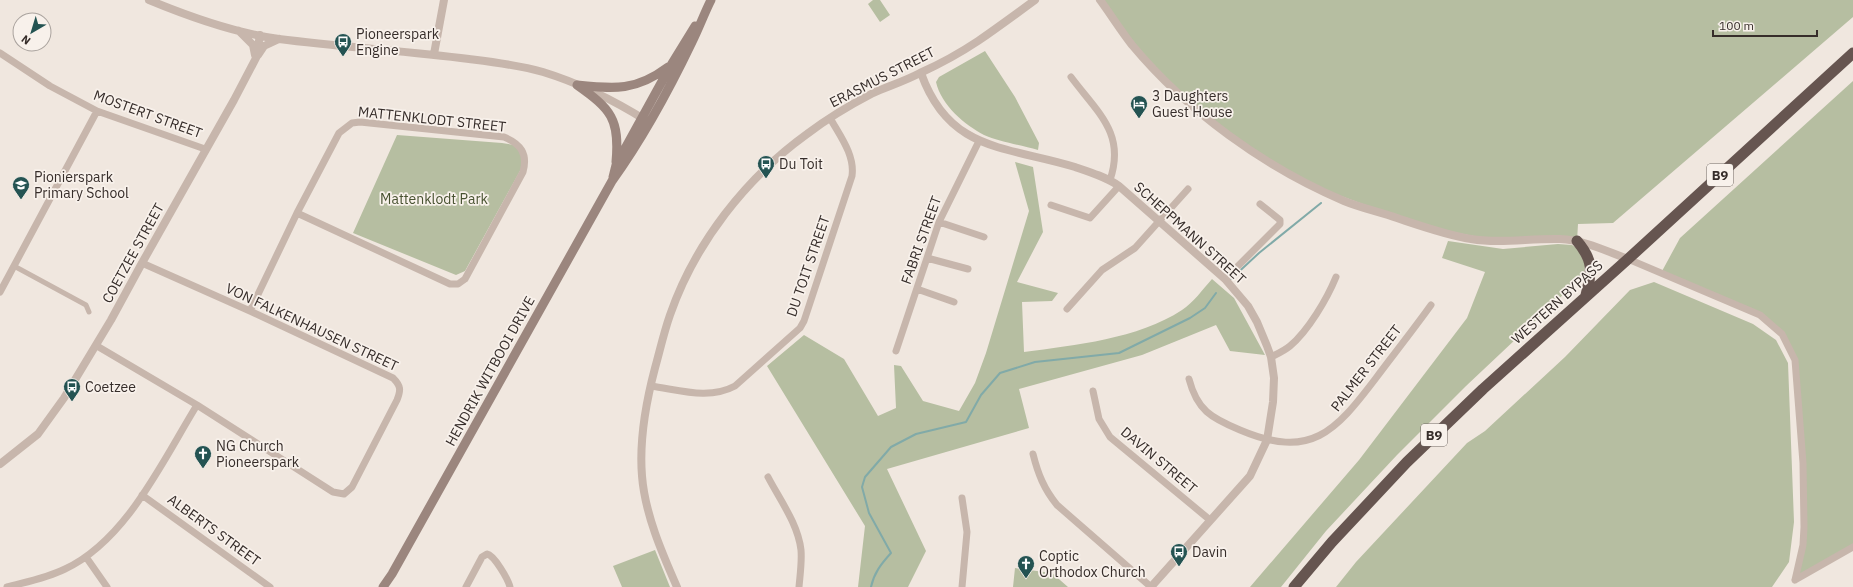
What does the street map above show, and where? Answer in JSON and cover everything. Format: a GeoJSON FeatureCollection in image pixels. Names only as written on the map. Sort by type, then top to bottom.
{"type":"FeatureCollection","features":[{"type":"Feature","properties":{"kind":"highway","name":"WESTERN BYPASS"},"geometry":{"type":"LineString","coordinates":[[1294,587],[1332,542],[1407,462],[1483,389],[1586,295],[1628,259],[1853,53]]}},
{"type":"Feature","properties":{"kind":"highway"},"geometry":{"type":"LineString","coordinates":[[1577,241],[1585,250],[1590,260],[1591,273],[1586,295]]}},
{"type":"Feature","properties":{"kind":"main road","name":"HENDRIK WITBOOI DRIVE"},"geometry":{"type":"LineString","coordinates":[[612,182],[616,165],[646,120],[693,41],[702,17],[711,0]]}},
{"type":"Feature","properties":{"kind":"main road","name":"HENDRIK WITBOOI DRIVE"},"geometry":{"type":"LineString","coordinates":[[386,587],[612,182],[630,156],[670,65],[687,37],[702,17]]}},
{"type":"Feature","properties":{"kind":"main road"},"geometry":{"type":"LineString","coordinates":[[577,85],[617,88],[633,86],[649,80],[670,65]]}},
{"type":"Feature","properties":{"kind":"main road"},"geometry":{"type":"LineString","coordinates":[[577,85],[597,99],[610,114],[616,134],[616,165]]}},
{"type":"Feature","properties":{"kind":"main road","name":"HENDRIK WITBOOI DRIVE"},"geometry":{"type":"LineString","coordinates":[[382,587],[392,574]]}},
{"type":"Feature","properties":{"kind":"street"},"geometry":{"type":"LineString","coordinates":[[149,0],[180,13],[278,39],[434,54],[526,68],[599,94],[646,120]]}},
{"type":"Feature","properties":{"kind":"street"},"geometry":{"type":"LineString","coordinates":[[434,54],[444,0]]}},
{"type":"Feature","properties":{"kind":"street","name":"ERASMUS STREET"},"geometry":{"type":"LineString","coordinates":[[677,587],[652,522],[642,476],[642,437],[651,386],[670,315],[688,273],[702,248],[733,205],[750,185],[793,145],[830,118],[872,94],[921,73],[977,42],[1035,0]]}},
{"type":"Feature","properties":{"kind":"street"},"geometry":{"type":"LineString","coordinates":[[1096,0],[1102,2],[1132,44],[1157,73],[1184,98],[1224,130],[1266,159],[1306,182],[1345,201],[1422,226],[1469,239],[1504,242],[1560,240],[1577,241],[1628,259],[1760,315],[1782,334],[1795,360],[1803,463],[1804,527],[1803,545],[1795,580],[1853,547]]}},
{"type":"Feature","properties":{"kind":"street"},"geometry":{"type":"LineString","coordinates":[[236,29],[253,45],[256,58]]}},
{"type":"Feature","properties":{"kind":"street","name":"COETZEE STREET"},"geometry":{"type":"LineString","coordinates":[[0,464],[38,434],[64,398],[97,346],[256,58],[260,35]]}},
{"type":"Feature","properties":{"kind":"street"},"geometry":{"type":"LineString","coordinates":[[256,58],[264,46],[278,39]]}},
{"type":"Feature","properties":{"kind":"street","name":"MOSTERT STREET"},"geometry":{"type":"LineString","coordinates":[[0,53],[50,86],[96,111],[206,149]]}},
{"type":"Feature","properties":{"kind":"street","name":"SCHEPPMANN STREET"},"geometry":{"type":"LineString","coordinates":[[921,73],[927,89],[939,110],[953,124],[979,141],[1087,170],[1110,180],[1119,186],[1225,279],[1248,306],[1257,322],[1271,357],[1274,378],[1274,402],[1267,440],[1250,476],[1151,587]]}},
{"type":"Feature","properties":{"kind":"street"},"geometry":{"type":"LineString","coordinates":[[1071,77],[1109,126],[1113,138],[1115,162],[1110,180]]}},
{"type":"Feature","properties":{"kind":"street"},"geometry":{"type":"LineString","coordinates":[[0,292],[96,111]]}},
{"type":"Feature","properties":{"kind":"street","name":"DU TOIT STREET"},"geometry":{"type":"LineString","coordinates":[[651,386],[710,394],[727,390],[735,386],[800,328],[804,321],[852,176],[853,169],[848,152],[830,118]]}},
{"type":"Feature","properties":{"kind":"street","name":"MATTENKLODT STREET"},"geometry":{"type":"LineString","coordinates":[[250,311],[297,213],[340,133],[352,123],[360,122],[504,137],[520,146],[525,157],[524,172],[465,280],[458,284],[450,284],[297,213]]}},
{"type":"Feature","properties":{"kind":"street","name":"FABRI STREET"},"geometry":{"type":"LineString","coordinates":[[896,351],[939,222],[979,141]]}},
{"type":"Feature","properties":{"kind":"street"},"geometry":{"type":"LineString","coordinates":[[1051,205],[1090,218],[1119,186]]}},
{"type":"Feature","properties":{"kind":"street"},"geometry":{"type":"LineString","coordinates":[[1067,309],[1102,270],[1129,253],[1188,188]]}},
{"type":"Feature","properties":{"kind":"street"},"geometry":{"type":"LineString","coordinates":[[1225,279],[1280,224],[1280,220],[1260,204]]}},
{"type":"Feature","properties":{"kind":"street"},"geometry":{"type":"LineString","coordinates":[[939,222],[984,237]]}},
{"type":"Feature","properties":{"kind":"street"},"geometry":{"type":"LineString","coordinates":[[927,258],[968,269]]}},
{"type":"Feature","properties":{"kind":"street","name":"VON FALKENHAUSEN STREET"},"geometry":{"type":"LineString","coordinates":[[97,346],[197,405],[333,492],[344,494],[352,487],[397,400],[401,391],[400,384],[393,378],[250,311],[142,263]]}},
{"type":"Feature","properties":{"kind":"street"},"geometry":{"type":"LineString","coordinates":[[14,266],[86,305],[88,312]]}},
{"type":"Feature","properties":{"kind":"street"},"geometry":{"type":"LineString","coordinates":[[1271,357],[1290,346],[1297,339],[1323,305],[1336,277]]}},
{"type":"Feature","properties":{"kind":"street"},"geometry":{"type":"LineString","coordinates":[[917,289],[954,302]]}},
{"type":"Feature","properties":{"kind":"street","name":"PALMER STREET"},"geometry":{"type":"LineString","coordinates":[[1190,379],[1193,394],[1204,410],[1229,425],[1267,440],[1299,442],[1312,439],[1330,430],[1342,421],[1353,409],[1431,305]]}},
{"type":"Feature","properties":{"kind":"street","name":"DAVIN STREET"},"geometry":{"type":"LineString","coordinates":[[1093,391],[1099,419],[1110,437],[1210,520]]}},
{"type":"Feature","properties":{"kind":"street"},"geometry":{"type":"LineString","coordinates":[[7,587],[48,576],[66,569],[86,557],[103,542],[142,495],[197,405]]}},
{"type":"Feature","properties":{"kind":"street"},"geometry":{"type":"LineString","coordinates":[[1033,454],[1046,492],[1056,505],[1151,587]]}},
{"type":"Feature","properties":{"kind":"street"},"geometry":{"type":"LineString","coordinates":[[768,477],[792,522],[798,538],[801,550],[799,587]]}},
{"type":"Feature","properties":{"kind":"street","name":"ALBERTS STREET"},"geometry":{"type":"LineString","coordinates":[[142,495],[270,587]]}},
{"type":"Feature","properties":{"kind":"street"},"geometry":{"type":"LineString","coordinates":[[962,498],[967,532],[962,587]]}},
{"type":"Feature","properties":{"kind":"street"},"geometry":{"type":"LineString","coordinates":[[466,587],[482,556],[486,554],[492,556],[509,582],[510,587]]}},
{"type":"Feature","properties":{"kind":"street"},"geometry":{"type":"LineString","coordinates":[[86,557],[107,587]]}},
{"type":"Feature","properties":{"kind":"green space"},"geometry":{"type":"Polygon","coordinates":[[[873,0],[880,0],[890,15],[880,22],[868,4],[873,0]]]}},
{"type":"Feature","properties":{"kind":"green space"},"geometry":{"type":"Polygon","coordinates":[[[1100,0],[1853,0],[1853,17],[1613,223],[1578,224],[1577,241],[1504,242],[1422,226],[1306,183],[1224,130],[1157,73],[1100,0]]]}},
{"type":"Feature","properties":{"kind":"green space"},"geometry":{"type":"Polygon","coordinates":[[[985,51],[1015,97],[1039,143],[1038,150],[997,140],[984,135],[962,120],[943,99],[936,82],[939,77],[985,51]]]}},
{"type":"Feature","properties":{"kind":"green space"},"geometry":{"type":"Polygon","coordinates":[[[1853,81],[1853,547],[1795,580],[1804,527],[1795,360],[1782,334],[1760,315],[1661,273],[1680,238],[1853,81]]]}},
{"type":"Feature","properties":{"kind":"green space","name":"Mattenklodt Park"},"geometry":{"type":"Polygon","coordinates":[[[397,135],[502,143],[520,146],[522,163],[521,169],[465,271],[456,275],[353,233],[397,135]]]}},
{"type":"Feature","properties":{"kind":"green space"},"geometry":{"type":"Polygon","coordinates":[[[1015,162],[1033,167],[1043,232],[1017,282],[1058,293],[1052,301],[1022,302],[1024,352],[1064,347],[1106,339],[1146,328],[1165,320],[1182,310],[1194,300],[1212,279],[1234,298],[1265,355],[1230,351],[1216,325],[1142,355],[1019,389],[1029,428],[887,469],[926,551],[908,587],[858,587],[865,526],[767,366],[804,335],[844,359],[878,416],[896,408],[894,365],[901,366],[923,401],[959,411],[975,383],[986,353],[1029,211],[1015,162]]]}},
{"type":"Feature","properties":{"kind":"green space"},"geometry":{"type":"Polygon","coordinates":[[[1448,241],[1503,249],[1558,244],[1572,245],[1579,250],[1585,264],[1584,275],[1466,386],[1397,455],[1326,531],[1281,587],[1250,587],[1359,460],[1467,318],[1485,272],[1442,258],[1448,241]]]}},
{"type":"Feature","properties":{"kind":"green space"},"geometry":{"type":"Polygon","coordinates":[[[1654,282],[1753,324],[1776,340],[1788,363],[1794,522],[1789,562],[1772,587],[1336,587],[1356,562],[1467,443],[1485,431],[1565,357],[1630,290],[1654,282]]]}},
{"type":"Feature","properties":{"kind":"green space"},"geometry":{"type":"Polygon","coordinates":[[[655,550],[670,587],[622,587],[613,566],[655,550]]]}},
{"type":"Feature","properties":{"kind":"green space"},"geometry":{"type":"Polygon","coordinates":[[[1015,568],[1052,573],[1068,587],[1013,587],[1015,568]]]}},
{"type":"Feature","properties":{"kind":"waterway"},"geometry":{"type":"LineString","coordinates":[[1231,279],[1259,253],[1321,203]]}},
{"type":"Feature","properties":{"kind":"waterway"},"geometry":{"type":"LineString","coordinates":[[871,587],[878,569],[891,553],[869,513],[862,487],[865,477],[891,447],[916,434],[966,422],[981,395],[1000,373],[1035,362],[1119,353],[1190,318],[1205,308],[1216,293]]}},
{"type":"Feature","properties":{"kind":"place","name":"Pioneerspark Engine"},"geometry":{"type":"Point","coordinates":[343,57]}},
{"type":"Feature","properties":{"kind":"place","name":"3 Daughters Guest House"},"geometry":{"type":"Point","coordinates":[1139,119]}},
{"type":"Feature","properties":{"kind":"place","name":"Du Toit"},"geometry":{"type":"Point","coordinates":[766,179]}},
{"type":"Feature","properties":{"kind":"place","name":"Pionierspark Primary School"},"geometry":{"type":"Point","coordinates":[21,200]}},
{"type":"Feature","properties":{"kind":"place","name":"Coetzee"},"geometry":{"type":"Point","coordinates":[72,402]}},
{"type":"Feature","properties":{"kind":"place","name":"NG Church Pioneerspark"},"geometry":{"type":"Point","coordinates":[203,469]}},
{"type":"Feature","properties":{"kind":"place","name":"Davin"},"geometry":{"type":"Point","coordinates":[1179,567]}},
{"type":"Feature","properties":{"kind":"place","name":"Coptic Orthodox Church"},"geometry":{"type":"Point","coordinates":[1026,579]}}]}
